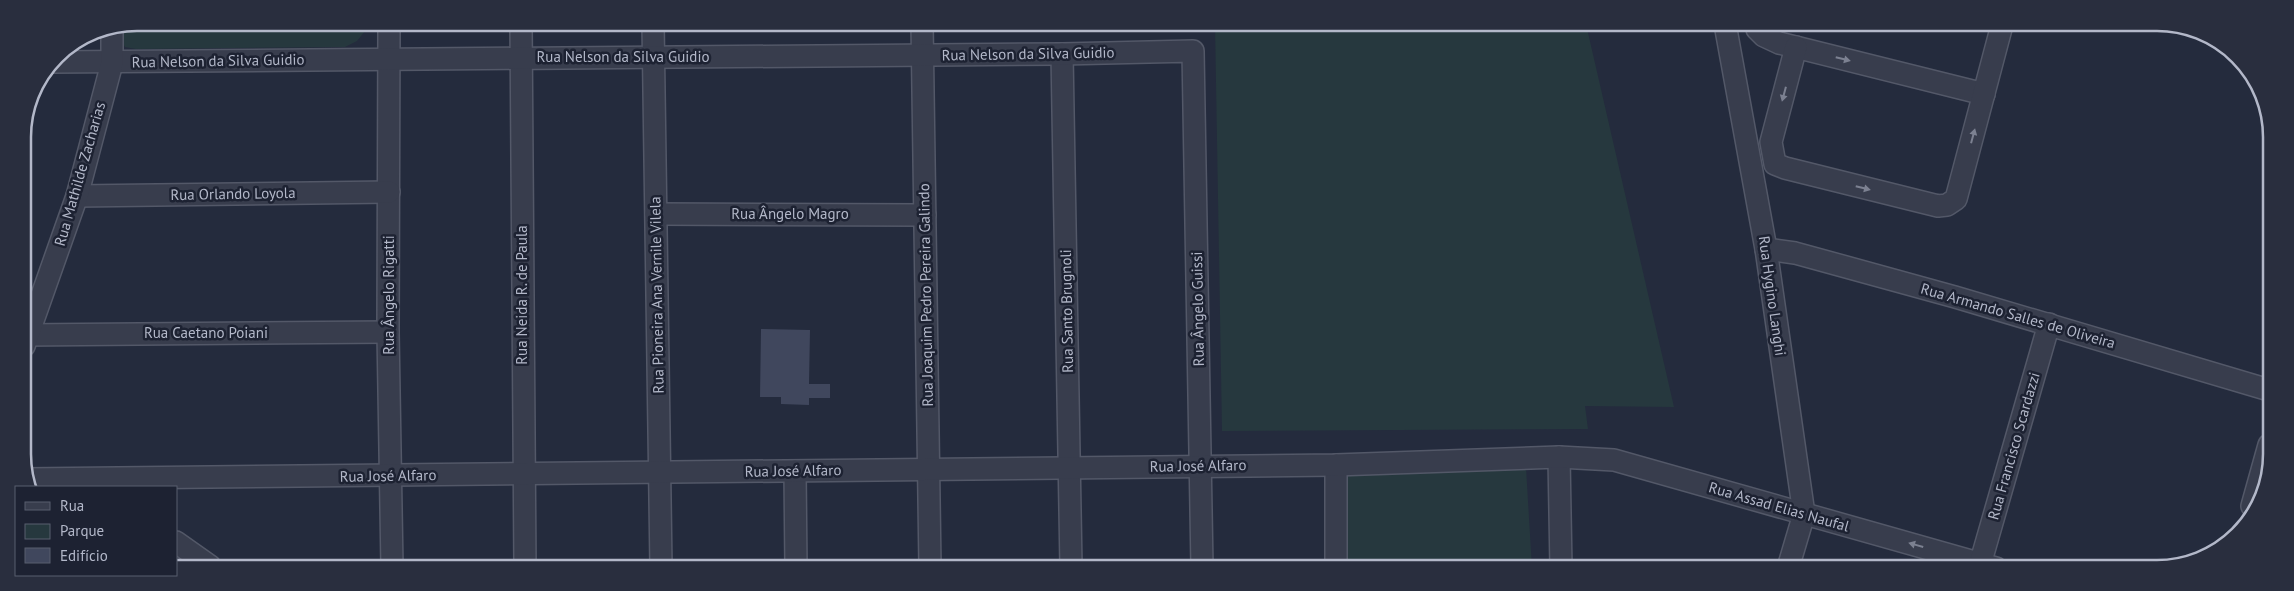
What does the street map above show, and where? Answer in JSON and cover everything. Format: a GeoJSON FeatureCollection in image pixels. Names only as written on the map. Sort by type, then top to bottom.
{"type":"FeatureCollection","features":[{"type":"Feature","properties":{"kind":"street","name":"Rua Ângelo Rigatti"},"geometry":{"type":"LineString","coordinates":[[389,31],[388,332],[392,560]]}},
{"type":"Feature","properties":{"kind":"street","name":"Rua Neida R. de Paula"},"geometry":{"type":"LineString","coordinates":[[520,31],[525,560]]}},
{"type":"Feature","properties":{"kind":"street","name":"Rua Pioneira Ana Vernile Vilela"},"geometry":{"type":"LineString","coordinates":[[653,31],[661,560]]}},
{"type":"Feature","properties":{"kind":"street","name":"Rua Joaquim Pedro Pereira Galindo"},"geometry":{"type":"LineString","coordinates":[[922,31],[930,560]]}},
{"type":"Feature","properties":{"kind":"street","name":"Rua Hygino Langhi"},"geometry":{"type":"LineString","coordinates":[[1725,31],[1766,249],[1804,514],[1790,560]]}},
{"type":"Feature","properties":{"kind":"street"},"geometry":{"type":"LineString","coordinates":[[1758,31],[1764,36],[1796,47],[1984,94]]}},
{"type":"Feature","properties":{"kind":"street"},"geometry":{"type":"LineString","coordinates":[[1796,47],[1771,142],[1775,164],[1938,206],[1947,205],[1956,199],[2000,31]]}},
{"type":"Feature","properties":{"kind":"street","name":"Rua Mathilde Zacharias"},"geometry":{"type":"LineString","coordinates":[[31,322],[77,196],[112,63],[112,35]]}},
{"type":"Feature","properties":{"kind":"street","name":"Rua Nelson da Silva Guidio"},"geometry":{"type":"LineString","coordinates":[[62,62],[388,58],[1062,54],[1193,51]]}},
{"type":"Feature","properties":{"kind":"street","name":"Rua Ângelo Guissi"},"geometry":{"type":"LineString","coordinates":[[1193,51],[1202,560]]}},
{"type":"Feature","properties":{"kind":"street","name":"Rua Santo Brugnoli"},"geometry":{"type":"LineString","coordinates":[[1062,54],[1071,560]]}},
{"type":"Feature","properties":{"kind":"street","name":"Rua Orlando Loyola"},"geometry":{"type":"LineString","coordinates":[[77,196],[389,192]]}},
{"type":"Feature","properties":{"kind":"street","name":"Rua Ângelo Magro"},"geometry":{"type":"LineString","coordinates":[[656,214],[925,215]]}},
{"type":"Feature","properties":{"kind":"street","name":"Rua Armando Salles de Oliveira"},"geometry":{"type":"LineString","coordinates":[[1766,249],[1795,253],[2049,324],[2263,388]]}},
{"type":"Feature","properties":{"kind":"street","name":"Rua Francisco Scardazzi"},"geometry":{"type":"LineString","coordinates":[[1987,560],[2049,324]]}},
{"type":"Feature","properties":{"kind":"street","name":"Rua Caetano Poiani"},"geometry":{"type":"LineString","coordinates":[[31,338],[388,332]]}},
{"type":"Feature","properties":{"kind":"street"},"geometry":{"type":"LineString","coordinates":[[1559,457],[1561,560]]}},
{"type":"Feature","properties":{"kind":"street","name":"Rua José Alfaro"},"geometry":{"type":"LineString","coordinates":[[34,479],[151,483],[391,476],[1336,465],[1559,457]]}},
{"type":"Feature","properties":{"kind":"street","name":"Rua Assad Elias Naufal"},"geometry":{"type":"LineString","coordinates":[[1559,457],[1614,460],[1961,560]]}},
{"type":"Feature","properties":{"kind":"street"},"geometry":{"type":"LineString","coordinates":[[1336,465],[1336,560]]}},
{"type":"Feature","properties":{"kind":"street"},"geometry":{"type":"LineString","coordinates":[[795,471],[796,560]]}},
{"type":"Feature","properties":{"kind":"street"},"geometry":{"type":"LineString","coordinates":[[178,543],[202,560]]}},
{"type":"Feature","properties":{"kind":"green space"},"geometry":{"type":"Polygon","coordinates":[[[137,31],[365,31],[357,41],[345,47],[136,49],[125,47],[119,37],[119,33],[137,31]]]}},
{"type":"Feature","properties":{"kind":"green space"},"geometry":{"type":"Polygon","coordinates":[[[1215,31],[1588,31],[1674,407],[1585,406],[1588,429],[1222,431],[1215,31]]]}},
{"type":"Feature","properties":{"kind":"green space"},"geometry":{"type":"Polygon","coordinates":[[[1526,467],[1532,560],[1347,560],[1346,472],[1526,467]]]}},
{"type":"Feature","properties":{"kind":"building"},"geometry":{"type":"Polygon","coordinates":[[[761,329],[810,330],[809,384],[830,384],[830,398],[809,398],[809,405],[781,404],[781,397],[760,397],[761,329]]]}}]}
